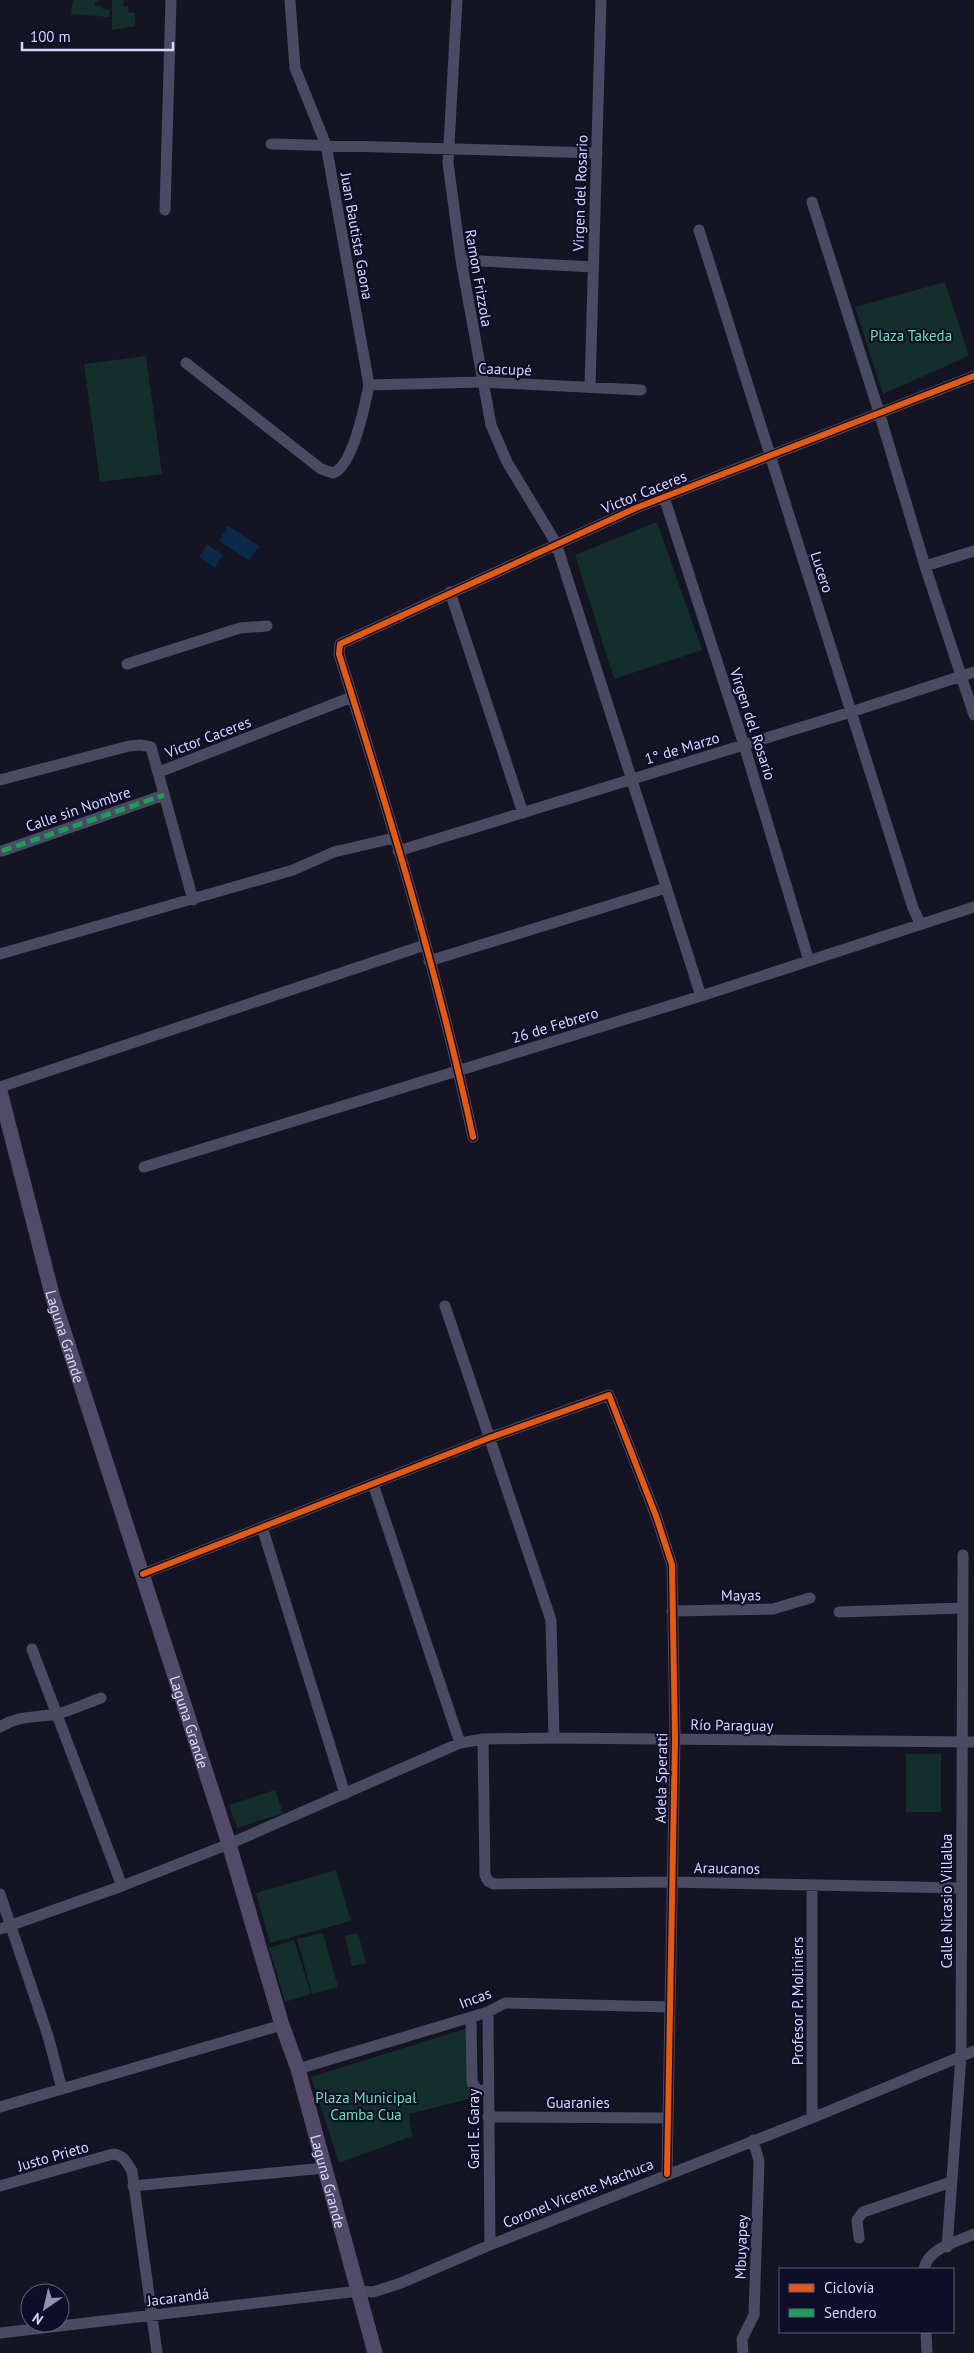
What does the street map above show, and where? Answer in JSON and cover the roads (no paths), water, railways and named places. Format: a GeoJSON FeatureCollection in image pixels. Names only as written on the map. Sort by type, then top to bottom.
{"type":"FeatureCollection","features":[{"type":"Feature","properties":{"kind":"main road","name":"Laguna Grande"},"geometry":{"type":"LineString","coordinates":[[0,1089],[54,1298],[229,1844],[282,2025],[298,2069],[375,2353]]}},
{"type":"Feature","properties":{"kind":"street"},"geometry":{"type":"LineString","coordinates":[[165,210],[171,0]]}},
{"type":"Feature","properties":{"kind":"street","name":"Juan Bautista Gaona"},"geometry":{"type":"LineString","coordinates":[[186,363],[321,469],[333,474],[338,472],[346,460],[364,410],[368,385],[326,145],[295,68],[290,0]]}},
{"type":"Feature","properties":{"kind":"street","name":"Ramon Frizzola"},"geometry":{"type":"LineString","coordinates":[[457,0],[448,148],[453,211],[491,426],[507,462],[556,543],[701,996]]}},
{"type":"Feature","properties":{"kind":"street","name":"Virgen del Rosario"},"geometry":{"type":"LineString","coordinates":[[590,387],[601,0]]}},
{"type":"Feature","properties":{"kind":"street"},"geometry":{"type":"LineString","coordinates":[[271,144],[597,153]]}},
{"type":"Feature","properties":{"kind":"street"},"geometry":{"type":"LineString","coordinates":[[812,202],[879,412],[925,566],[974,715]]}},
{"type":"Feature","properties":{"kind":"street","name":"Lucero"},"geometry":{"type":"LineString","coordinates":[[699,230],[913,908],[920,923]]}},
{"type":"Feature","properties":{"kind":"street"},"geometry":{"type":"LineString","coordinates":[[461,260],[593,268]]}},
{"type":"Feature","properties":{"kind":"street","name":"Victor Caceres"},"geometry":{"type":"LineString","coordinates":[[0,780],[141,744],[151,747],[159,772],[352,697],[339,654],[340,644],[346,639],[556,543],[664,497],[974,376]]}},
{"type":"Feature","properties":{"kind":"street","name":"Caacupé"},"geometry":{"type":"LineString","coordinates":[[368,385],[482,382],[641,390]]}},
{"type":"Feature","properties":{"kind":"street","name":"Virgen del Rosario"},"geometry":{"type":"LineString","coordinates":[[664,497],[744,745],[809,961]]}},
{"type":"Feature","properties":{"kind":"street"},"geometry":{"type":"LineString","coordinates":[[925,566],[974,551]]}},
{"type":"Feature","properties":{"kind":"street"},"geometry":{"type":"LineString","coordinates":[[450,592],[523,812]]}},
{"type":"Feature","properties":{"kind":"street"},"geometry":{"type":"LineString","coordinates":[[127,664],[240,628],[268,626]]}},
{"type":"Feature","properties":{"kind":"street","name":"1° de Marzo"},"geometry":{"type":"LineString","coordinates":[[398,851],[851,712],[974,672]]}},
{"type":"Feature","properties":{"kind":"street"},"geometry":{"type":"LineString","coordinates":[[352,697],[425,945],[458,1070],[473,1137]]}},
{"type":"Feature","properties":{"kind":"street"},"geometry":{"type":"LineString","coordinates":[[159,772],[193,900]]}},
{"type":"Feature","properties":{"kind":"street","name":"Calle sin Nombre"},"geometry":{"type":"LineString","coordinates":[[2,851],[164,795]]}},
{"type":"Feature","properties":{"kind":"street"},"geometry":{"type":"LineString","coordinates":[[0,954],[293,870],[334,852],[394,838]]}},
{"type":"Feature","properties":{"kind":"street"},"geometry":{"type":"LineString","coordinates":[[429,962],[666,888]]}},
{"type":"Feature","properties":{"kind":"street","name":"26 de Febrero"},"geometry":{"type":"LineString","coordinates":[[144,1167],[701,996],[920,923],[974,907]]}},
{"type":"Feature","properties":{"kind":"street"},"geometry":{"type":"LineString","coordinates":[[0,1089],[425,945]]}},
{"type":"Feature","properties":{"kind":"street"},"geometry":{"type":"LineString","coordinates":[[445,1306],[551,1620],[554,1738]]}},
{"type":"Feature","properties":{"kind":"street","name":"Adela Speratti"},"geometry":{"type":"LineString","coordinates":[[489,1438],[609,1395],[656,1516],[672,1565],[674,1739],[667,2174]]}},
{"type":"Feature","properties":{"kind":"street"},"geometry":{"type":"LineString","coordinates":[[143,1574],[489,1438]]}},
{"type":"Feature","properties":{"kind":"street"},"geometry":{"type":"LineString","coordinates":[[373,1484],[460,1743]]}},
{"type":"Feature","properties":{"kind":"street"},"geometry":{"type":"LineString","coordinates":[[262,1528],[345,1794]]}},
{"type":"Feature","properties":{"kind":"street","name":"Calle Nicasio Villalba"},"geometry":{"type":"LineString","coordinates":[[947,2246],[961,2056],[960,1888],[969,1742],[963,1608],[963,1555]]}},
{"type":"Feature","properties":{"kind":"street","name":"Mayas"},"geometry":{"type":"LineString","coordinates":[[672,1611],[773,1609],[810,1598]]}},
{"type":"Feature","properties":{"kind":"street"},"geometry":{"type":"LineString","coordinates":[[839,1612],[963,1608]]}},
{"type":"Feature","properties":{"kind":"street"},"geometry":{"type":"LineString","coordinates":[[32,1649],[122,1886]]}},
{"type":"Feature","properties":{"kind":"street"},"geometry":{"type":"LineString","coordinates":[[0,1727],[9,1721],[26,1717],[57,1714],[101,1698]]}},
{"type":"Feature","properties":{"kind":"street","name":"Río Paraguay"},"geometry":{"type":"LineString","coordinates":[[5,1927],[122,1886],[229,1844],[460,1743],[483,1739],[554,1738],[969,1742]]}},
{"type":"Feature","properties":{"kind":"street","name":"Araucanos"},"geometry":{"type":"LineString","coordinates":[[483,1739],[485,1875],[488,1881],[494,1884],[672,1882],[960,1888]]}},
{"type":"Feature","properties":{"kind":"street","name":"Profesor P. Moliniers"},"geometry":{"type":"LineString","coordinates":[[812,1885],[812,2118]]}},
{"type":"Feature","properties":{"kind":"street"},"geometry":{"type":"LineString","coordinates":[[0,1894],[5,1927],[59,2070],[62,2089]]}},
{"type":"Feature","properties":{"kind":"street","name":"Incas"},"geometry":{"type":"LineString","coordinates":[[298,2069],[488,2012],[504,2003],[670,2007]]}},
{"type":"Feature","properties":{"kind":"street","name":"Garl E. Garay"},"geometry":{"type":"LineString","coordinates":[[488,2012],[490,2245]]}},
{"type":"Feature","properties":{"kind":"street"},"geometry":{"type":"LineString","coordinates":[[471,2017],[472,2082],[477,2090],[488,2091]]}},
{"type":"Feature","properties":{"kind":"street"},"geometry":{"type":"LineString","coordinates":[[0,2107],[282,2025]]}},
{"type":"Feature","properties":{"kind":"street","name":"Coronel Vicente Machuca"},"geometry":{"type":"LineString","coordinates":[[360,2292],[373,2292],[401,2283],[490,2245],[812,2118],[974,2051]]}},
{"type":"Feature","properties":{"kind":"street","name":"Guaranies"},"geometry":{"type":"LineString","coordinates":[[488,2117],[668,2118]]}},
{"type":"Feature","properties":{"kind":"street","name":"Mbuyapey"},"geometry":{"type":"LineString","coordinates":[[744,2353],[742,2339],[754,2316],[759,2161],[753,2140]]}},
{"type":"Feature","properties":{"kind":"street","name":"Justo Prieto"},"geometry":{"type":"LineString","coordinates":[[0,2186],[119,2154],[124,2158],[132,2171],[134,2186]]}},
{"type":"Feature","properties":{"kind":"street"},"geometry":{"type":"LineString","coordinates":[[157,2353],[134,2186],[325,2168]]}},
{"type":"Feature","properties":{"kind":"street"},"geometry":{"type":"LineString","coordinates":[[859,2238],[857,2220],[863,2212],[951,2182]]}},
{"type":"Feature","properties":{"kind":"street"},"geometry":{"type":"LineString","coordinates":[[924,2268],[926,2261],[932,2253],[974,2234]]}},
{"type":"Feature","properties":{"kind":"street","name":"Jacarandá"},"geometry":{"type":"LineString","coordinates":[[0,2333],[360,2292]]}},
{"type":"Feature","properties":{"kind":"street"},"geometry":{"type":"LineString","coordinates":[[926,2333],[927,2353]]}},
{"type":"Feature","properties":{"kind":"water"},"geometry":{"type":"Polygon","coordinates":[[[228,526],[259,546],[249,560],[219,541],[228,526]]]}},
{"type":"Feature","properties":{"kind":"water"},"geometry":{"type":"Polygon","coordinates":[[[207,544],[223,555],[215,568],[199,557],[207,544]]]}},
{"type":"Feature","properties":{"kind":"park label","name":"Plaza Takeda"},"geometry":{"type":"Point","coordinates":[911,335]}},
{"type":"Feature","properties":{"kind":"park label","name":"Plaza Municipal Camba Cua"},"geometry":{"type":"Point","coordinates":[366,2106]}}]}
